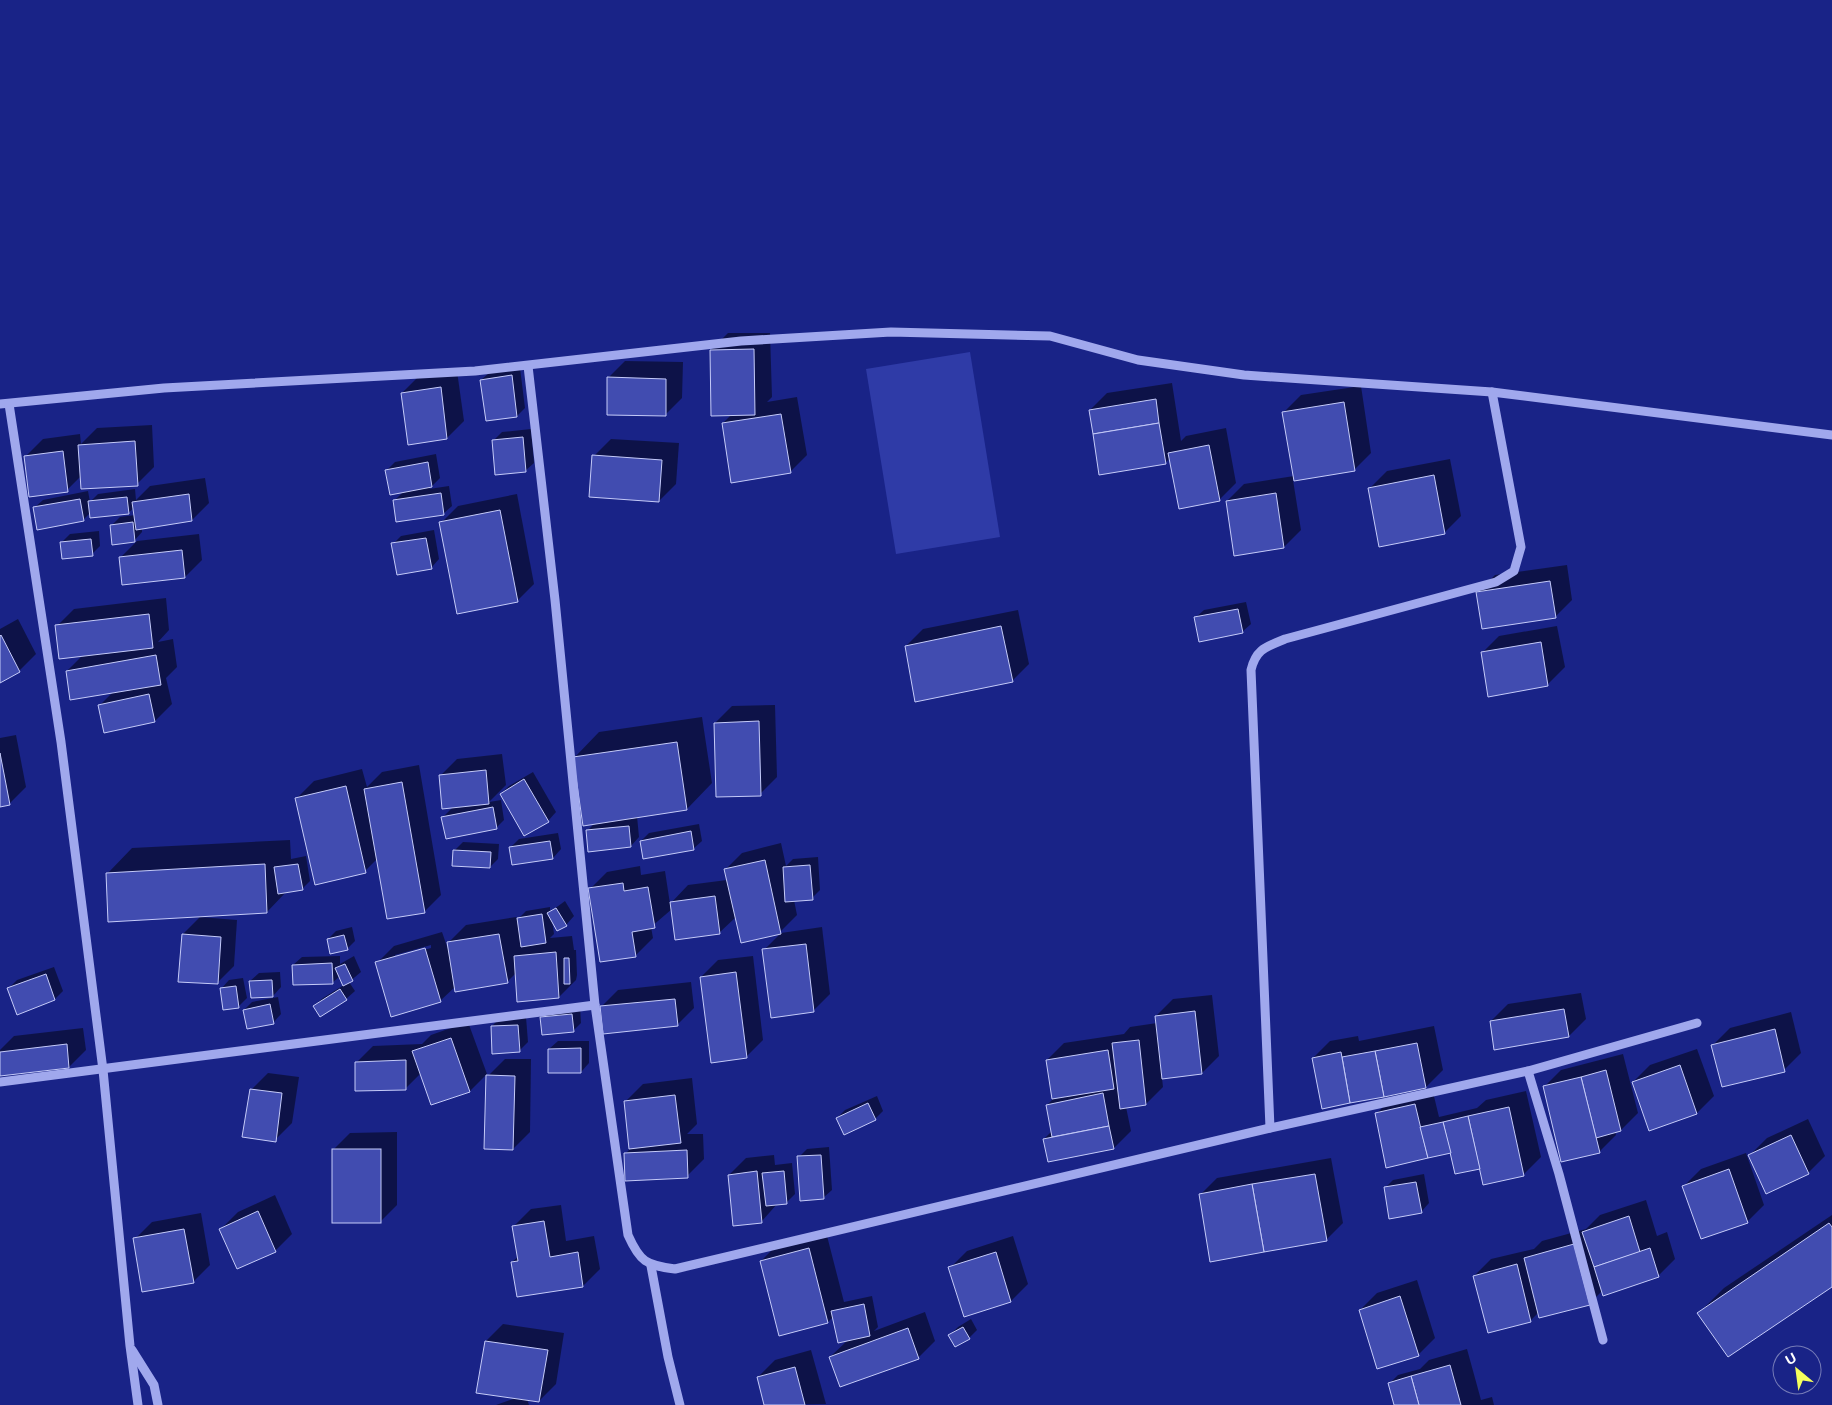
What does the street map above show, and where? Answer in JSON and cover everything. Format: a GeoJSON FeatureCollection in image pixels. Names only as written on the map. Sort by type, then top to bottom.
{"type":"FeatureCollection","features":[{"type":"Feature","properties":{"kind":"street"},"geometry":{"type":"LineString","coordinates":[[138,1405],[130,1346],[103,1070],[61,742],[4,404],[164,388],[528,366],[741,341],[891,332],[1050,336],[1138,360],[1244,375],[1492,392],[1832,435]]}},
{"type":"Feature","properties":{"kind":"street"},"geometry":{"type":"LineString","coordinates":[[528,366],[555,600],[595,1005],[628,1235],[636,1254],[651,1266],[675,1269],[1270,1128],[1528,1071],[1697,1023]]}},
{"type":"Feature","properties":{"kind":"street"},"geometry":{"type":"LineString","coordinates":[[1270,1128],[1251,670],[1254,658],[1262,649],[1285,639],[1496,582],[1514,571],[1521,547],[1492,392]]}},
{"type":"Feature","properties":{"kind":"street"},"geometry":{"type":"LineString","coordinates":[[0,1082],[595,1005]]}},
{"type":"Feature","properties":{"kind":"street"},"geometry":{"type":"LineString","coordinates":[[1528,1071],[1559,1174],[1603,1340]]}},
{"type":"Feature","properties":{"kind":"street"},"geometry":{"type":"LineString","coordinates":[[651,1266],[668,1357],[680,1405]]}},
{"type":"Feature","properties":{"kind":"street"},"geometry":{"type":"LineString","coordinates":[[130,1346],[154,1385],[158,1405]]}},
{"type":"Feature","properties":{"kind":"shaded area"},"geometry":{"type":"Polygon","coordinates":[[[970,352],[1000,537],[896,554],[866,369],[970,352]]]}},
{"type":"Feature","properties":{"kind":"building"},"geometry":{"type":"Polygon","coordinates":[[[754,349],[755,415],[711,416],[710,350],[754,349]]]}},
{"type":"Feature","properties":{"kind":"building"},"geometry":{"type":"Polygon","coordinates":[[[512,375],[517,417],[486,421],[480,380],[512,375]]]}},
{"type":"Feature","properties":{"kind":"building"},"geometry":{"type":"Polygon","coordinates":[[[607,377],[666,379],[666,416],[607,415],[607,377]]]}},
{"type":"Feature","properties":{"kind":"building"},"geometry":{"type":"Polygon","coordinates":[[[441,387],[447,439],[408,445],[401,393],[441,387]]]}},
{"type":"Feature","properties":{"kind":"building"},"geometry":{"type":"Polygon","coordinates":[[[1156,399],[1159,423],[1093,434],[1089,410],[1156,399]]]}},
{"type":"Feature","properties":{"kind":"building"},"geometry":{"type":"Polygon","coordinates":[[[1344,402],[1355,471],[1294,481],[1282,412],[1344,402]]]}},
{"type":"Feature","properties":{"kind":"building"},"geometry":{"type":"Polygon","coordinates":[[[781,414],[791,473],[731,483],[722,423],[781,414]]]}},
{"type":"Feature","properties":{"kind":"building"},"geometry":{"type":"Polygon","coordinates":[[[1159,423],[1166,464],[1099,475],[1093,434],[1159,423]]]}},
{"type":"Feature","properties":{"kind":"building"},"geometry":{"type":"Polygon","coordinates":[[[523,437],[526,472],[495,475],[492,440],[523,437]]]}},
{"type":"Feature","properties":{"kind":"building"},"geometry":{"type":"Polygon","coordinates":[[[135,441],[138,486],[81,489],[78,445],[135,441]]]}},
{"type":"Feature","properties":{"kind":"building"},"geometry":{"type":"Polygon","coordinates":[[[1209,445],[1220,501],[1179,509],[1168,453],[1209,445]]]}},
{"type":"Feature","properties":{"kind":"building"},"geometry":{"type":"Polygon","coordinates":[[[63,451],[68,492],[29,497],[24,456],[63,451]]]}},
{"type":"Feature","properties":{"kind":"building"},"geometry":{"type":"Polygon","coordinates":[[[592,455],[662,460],[659,502],[589,497],[592,455]]]}},
{"type":"Feature","properties":{"kind":"building"},"geometry":{"type":"Polygon","coordinates":[[[428,462],[432,487],[390,495],[385,470],[428,462]]]}},
{"type":"Feature","properties":{"kind":"building"},"geometry":{"type":"Polygon","coordinates":[[[1434,475],[1445,534],[1379,547],[1368,488],[1434,475]]]}},
{"type":"Feature","properties":{"kind":"building"},"geometry":{"type":"Polygon","coordinates":[[[441,493],[444,515],[396,522],[393,500],[441,493]]]}},
{"type":"Feature","properties":{"kind":"building"},"geometry":{"type":"Polygon","coordinates":[[[1276,493],[1284,548],[1234,556],[1226,501],[1276,493]]]}},
{"type":"Feature","properties":{"kind":"building"},"geometry":{"type":"Polygon","coordinates":[[[189,494],[192,521],[136,530],[132,502],[189,494]]]}},
{"type":"Feature","properties":{"kind":"building"},"geometry":{"type":"Polygon","coordinates":[[[127,497],[129,514],[90,518],[88,501],[127,497]]]}},
{"type":"Feature","properties":{"kind":"building"},"geometry":{"type":"Polygon","coordinates":[[[80,499],[84,521],[37,530],[33,507],[80,499]]]}},
{"type":"Feature","properties":{"kind":"building"},"geometry":{"type":"Polygon","coordinates":[[[500,510],[518,602],[457,614],[439,522],[500,510]]]}},
{"type":"Feature","properties":{"kind":"building"},"geometry":{"type":"Polygon","coordinates":[[[133,522],[135,542],[112,545],[110,525],[133,522]]]}},
{"type":"Feature","properties":{"kind":"building"},"geometry":{"type":"Polygon","coordinates":[[[426,538],[432,569],[397,575],[391,543],[426,538]]]}},
{"type":"Feature","properties":{"kind":"building"},"geometry":{"type":"Polygon","coordinates":[[[91,539],[93,556],[62,559],[60,542],[91,539]]]}},
{"type":"Feature","properties":{"kind":"building"},"geometry":{"type":"Polygon","coordinates":[[[182,550],[185,578],[122,585],[119,557],[182,550]]]}},
{"type":"Feature","properties":{"kind":"building"},"geometry":{"type":"Polygon","coordinates":[[[1550,581],[1556,618],[1482,629],[1476,592],[1550,581]]]}},
{"type":"Feature","properties":{"kind":"building"},"geometry":{"type":"Polygon","coordinates":[[[1238,609],[1243,633],[1199,642],[1194,617],[1238,609]]]}},
{"type":"Feature","properties":{"kind":"building"},"geometry":{"type":"Polygon","coordinates":[[[149,614],[153,648],[59,659],[55,625],[149,614]]]}},
{"type":"Feature","properties":{"kind":"building"},"geometry":{"type":"Polygon","coordinates":[[[1001,626],[1013,682],[915,702],[905,646],[1001,626]]]}},
{"type":"Feature","properties":{"kind":"building"},"geometry":{"type":"Polygon","coordinates":[[[0,636],[20,672],[0,683],[0,636]]]}},
{"type":"Feature","properties":{"kind":"building"},"geometry":{"type":"Polygon","coordinates":[[[1541,642],[1548,686],[1488,697],[1481,652],[1541,642]]]}},
{"type":"Feature","properties":{"kind":"building"},"geometry":{"type":"Polygon","coordinates":[[[156,655],[161,685],[70,700],[66,671],[156,655]]]}},
{"type":"Feature","properties":{"kind":"building"},"geometry":{"type":"Polygon","coordinates":[[[149,694],[155,722],[104,733],[98,705],[149,694]]]}},
{"type":"Feature","properties":{"kind":"building"},"geometry":{"type":"Polygon","coordinates":[[[759,721],[761,796],[716,797],[714,723],[759,721]]]}},
{"type":"Feature","properties":{"kind":"building"},"geometry":{"type":"Polygon","coordinates":[[[677,742],[687,810],[583,826],[573,757],[677,742]]]}},
{"type":"Feature","properties":{"kind":"building"},"geometry":{"type":"Polygon","coordinates":[[[0,753],[10,805],[0,807],[0,753]]]}},
{"type":"Feature","properties":{"kind":"building"},"geometry":{"type":"Polygon","coordinates":[[[486,770],[489,804],[442,809],[439,775],[486,770]]]}},
{"type":"Feature","properties":{"kind":"building"},"geometry":{"type":"Polygon","coordinates":[[[524,779],[549,822],[524,836],[500,794],[524,779]]]}},
{"type":"Feature","properties":{"kind":"building"},"geometry":{"type":"Polygon","coordinates":[[[402,782],[425,913],[387,919],[364,789],[402,782]]]}},
{"type":"Feature","properties":{"kind":"building"},"geometry":{"type":"Polygon","coordinates":[[[346,786],[366,873],[315,885],[295,798],[346,786]]]}},
{"type":"Feature","properties":{"kind":"building"},"geometry":{"type":"Polygon","coordinates":[[[493,807],[497,829],[446,839],[441,817],[493,807]]]}},
{"type":"Feature","properties":{"kind":"building"},"geometry":{"type":"Polygon","coordinates":[[[629,826],[631,847],[588,852],[586,830],[629,826]]]}},
{"type":"Feature","properties":{"kind":"building"},"geometry":{"type":"Polygon","coordinates":[[[691,831],[694,850],[643,859],[640,841],[691,831]]]}},
{"type":"Feature","properties":{"kind":"building"},"geometry":{"type":"Polygon","coordinates":[[[550,841],[553,859],[512,865],[509,847],[550,841]]]}},
{"type":"Feature","properties":{"kind":"building"},"geometry":{"type":"Polygon","coordinates":[[[453,850],[491,852],[490,868],[452,866],[453,850]]]}},
{"type":"Feature","properties":{"kind":"building"},"geometry":{"type":"Polygon","coordinates":[[[765,860],[781,934],[741,943],[724,869],[765,860]]]}},
{"type":"Feature","properties":{"kind":"building"},"geometry":{"type":"Polygon","coordinates":[[[265,864],[267,913],[108,922],[106,873],[265,864]]]}},
{"type":"Feature","properties":{"kind":"building"},"geometry":{"type":"Polygon","coordinates":[[[298,864],[303,890],[278,894],[274,867],[298,864]]]}},
{"type":"Feature","properties":{"kind":"building"},"geometry":{"type":"Polygon","coordinates":[[[810,865],[813,900],[785,902],[783,867],[810,865]]]}},
{"type":"Feature","properties":{"kind":"building"},"geometry":{"type":"Polygon","coordinates":[[[623,883],[624,891],[648,887],[655,928],[632,932],[636,957],[600,962],[588,888],[623,883]]]}},
{"type":"Feature","properties":{"kind":"building"},"geometry":{"type":"Polygon","coordinates":[[[715,896],[720,934],[675,940],[670,902],[715,896]]]}},
{"type":"Feature","properties":{"kind":"building"},"geometry":{"type":"Polygon","coordinates":[[[556,908],[567,926],[557,931],[547,913],[556,908]]]}},
{"type":"Feature","properties":{"kind":"building"},"geometry":{"type":"Polygon","coordinates":[[[542,914],[546,943],[521,947],[517,918],[542,914]]]}},
{"type":"Feature","properties":{"kind":"building"},"geometry":{"type":"Polygon","coordinates":[[[182,934],[221,937],[218,984],[178,982],[182,934]]]}},
{"type":"Feature","properties":{"kind":"building"},"geometry":{"type":"Polygon","coordinates":[[[499,934],[508,983],[455,992],[447,942],[499,934]]]}},
{"type":"Feature","properties":{"kind":"building"},"geometry":{"type":"Polygon","coordinates":[[[344,935],[348,950],[330,954],[327,939],[344,935]]]}},
{"type":"Feature","properties":{"kind":"building"},"geometry":{"type":"Polygon","coordinates":[[[806,944],[814,1012],[771,1018],[762,949],[806,944]]]}},
{"type":"Feature","properties":{"kind":"building"},"geometry":{"type":"Polygon","coordinates":[[[425,948],[441,1002],[391,1017],[375,962],[425,948]]]}},
{"type":"Feature","properties":{"kind":"building"},"geometry":{"type":"Polygon","coordinates":[[[556,952],[559,998],[517,1002],[514,956],[556,952]]]}},
{"type":"Feature","properties":{"kind":"building"},"geometry":{"type":"Polygon","coordinates":[[[564,958],[569,958],[570,984],[564,984],[564,958]]]}},
{"type":"Feature","properties":{"kind":"building"},"geometry":{"type":"Polygon","coordinates":[[[332,963],[333,984],[293,985],[292,965],[332,963]]]}},
{"type":"Feature","properties":{"kind":"building"},"geometry":{"type":"Polygon","coordinates":[[[345,964],[353,981],[343,986],[335,968],[345,964]]]}},
{"type":"Feature","properties":{"kind":"building"},"geometry":{"type":"Polygon","coordinates":[[[736,972],[747,1058],[711,1063],[700,977],[736,972]]]}},
{"type":"Feature","properties":{"kind":"building"},"geometry":{"type":"Polygon","coordinates":[[[46,974],[55,1000],[17,1015],[7,988],[46,974]]]}},
{"type":"Feature","properties":{"kind":"building"},"geometry":{"type":"Polygon","coordinates":[[[272,980],[273,997],[251,998],[249,981],[272,980]]]}},
{"type":"Feature","properties":{"kind":"building"},"geometry":{"type":"Polygon","coordinates":[[[236,986],[239,1008],[223,1010],[220,988],[236,986]]]}},
{"type":"Feature","properties":{"kind":"building"},"geometry":{"type":"Polygon","coordinates":[[[340,989],[347,1000],[320,1017],[313,1006],[340,989]]]}},
{"type":"Feature","properties":{"kind":"building"},"geometry":{"type":"Polygon","coordinates":[[[675,999],[678,1026],[603,1034],[600,1006],[675,999]]]}},
{"type":"Feature","properties":{"kind":"building"},"geometry":{"type":"Polygon","coordinates":[[[270,1004],[274,1024],[247,1029],[243,1010],[270,1004]]]}},
{"type":"Feature","properties":{"kind":"building"},"geometry":{"type":"Polygon","coordinates":[[[1564,1009],[1569,1037],[1494,1050],[1490,1021],[1564,1009]]]}},
{"type":"Feature","properties":{"kind":"building"},"geometry":{"type":"Polygon","coordinates":[[[1195,1011],[1202,1074],[1162,1079],[1155,1016],[1195,1011]]]}},
{"type":"Feature","properties":{"kind":"building"},"geometry":{"type":"Polygon","coordinates":[[[572,1014],[574,1032],[542,1035],[540,1017],[572,1014]]]}},
{"type":"Feature","properties":{"kind":"building"},"geometry":{"type":"Polygon","coordinates":[[[518,1025],[520,1052],[492,1054],[491,1026],[518,1025]]]}},
{"type":"Feature","properties":{"kind":"building"},"geometry":{"type":"Polygon","coordinates":[[[1775,1029],[1785,1072],[1722,1087],[1711,1045],[1775,1029]]]}},
{"type":"Feature","properties":{"kind":"building"},"geometry":{"type":"Polygon","coordinates":[[[451,1038],[470,1092],[431,1105],[412,1051],[451,1038]]]}},
{"type":"Feature","properties":{"kind":"building"},"geometry":{"type":"Polygon","coordinates":[[[1139,1040],[1146,1105],[1120,1109],[1112,1043],[1139,1040]]]}},
{"type":"Feature","properties":{"kind":"building"},"geometry":{"type":"Polygon","coordinates":[[[1417,1043],[1426,1088],[1384,1097],[1375,1051],[1417,1043]]]}},
{"type":"Feature","properties":{"kind":"building"},"geometry":{"type":"Polygon","coordinates":[[[67,1044],[69,1068],[0,1076],[0,1052],[67,1044]]]}},
{"type":"Feature","properties":{"kind":"building"},"geometry":{"type":"Polygon","coordinates":[[[581,1048],[581,1073],[548,1073],[548,1049],[581,1048]]]}},
{"type":"Feature","properties":{"kind":"building"},"geometry":{"type":"Polygon","coordinates":[[[1108,1050],[1114,1089],[1052,1099],[1046,1060],[1108,1050]]]}},
{"type":"Feature","properties":{"kind":"building"},"geometry":{"type":"Polygon","coordinates":[[[1375,1051],[1384,1097],[1350,1103],[1342,1057],[1375,1051]]]}},
{"type":"Feature","properties":{"kind":"building"},"geometry":{"type":"Polygon","coordinates":[[[1341,1052],[1350,1103],[1322,1109],[1312,1058],[1341,1052]]]}},
{"type":"Feature","properties":{"kind":"building"},"geometry":{"type":"Polygon","coordinates":[[[406,1060],[406,1090],[355,1091],[355,1062],[406,1060]]]}},
{"type":"Feature","properties":{"kind":"building"},"geometry":{"type":"Polygon","coordinates":[[[1680,1065],[1697,1114],[1649,1131],[1632,1082],[1680,1065]]]}},
{"type":"Feature","properties":{"kind":"building"},"geometry":{"type":"Polygon","coordinates":[[[1606,1070],[1621,1131],[1596,1138],[1581,1077],[1606,1070]]]}},
{"type":"Feature","properties":{"kind":"building"},"geometry":{"type":"Polygon","coordinates":[[[486,1075],[515,1076],[513,1150],[484,1149],[486,1075]]]}},
{"type":"Feature","properties":{"kind":"building"},"geometry":{"type":"Polygon","coordinates":[[[1581,1077],[1600,1153],[1561,1162],[1543,1086],[1581,1077]]]}},
{"type":"Feature","properties":{"kind":"building"},"geometry":{"type":"Polygon","coordinates":[[[250,1089],[282,1093],[276,1142],[242,1137],[250,1089]]]}},
{"type":"Feature","properties":{"kind":"building"},"geometry":{"type":"Polygon","coordinates":[[[1103,1093],[1109,1126],[1052,1137],[1046,1105],[1103,1093]]]}},
{"type":"Feature","properties":{"kind":"building"},"geometry":{"type":"Polygon","coordinates":[[[675,1095],[681,1143],[629,1149],[624,1101],[675,1095]]]}},
{"type":"Feature","properties":{"kind":"building"},"geometry":{"type":"Polygon","coordinates":[[[868,1103],[876,1120],[844,1135],[836,1118],[868,1103]]]}},
{"type":"Feature","properties":{"kind":"building"},"geometry":{"type":"Polygon","coordinates":[[[1415,1104],[1428,1158],[1386,1168],[1375,1113],[1415,1104]]]}},
{"type":"Feature","properties":{"kind":"building"},"geometry":{"type":"Polygon","coordinates":[[[1509,1107],[1524,1176],[1483,1185],[1468,1116],[1509,1107]]]}},
{"type":"Feature","properties":{"kind":"building"},"geometry":{"type":"Polygon","coordinates":[[[1468,1116],[1480,1169],[1455,1174],[1443,1122],[1468,1116]]]}},
{"type":"Feature","properties":{"kind":"building"},"geometry":{"type":"Polygon","coordinates":[[[1443,1122],[1451,1153],[1428,1158],[1420,1127],[1443,1122]]]}},
{"type":"Feature","properties":{"kind":"building"},"geometry":{"type":"Polygon","coordinates":[[[1109,1126],[1114,1149],[1048,1162],[1043,1139],[1109,1126]]]}},
{"type":"Feature","properties":{"kind":"building"},"geometry":{"type":"Polygon","coordinates":[[[1791,1135],[1809,1174],[1766,1194],[1748,1155],[1791,1135]]]}},
{"type":"Feature","properties":{"kind":"building"},"geometry":{"type":"Polygon","coordinates":[[[332,1149],[381,1149],[381,1223],[332,1223],[332,1149]]]}},
{"type":"Feature","properties":{"kind":"building"},"geometry":{"type":"Polygon","coordinates":[[[687,1150],[688,1178],[625,1181],[624,1153],[687,1150]]]}},
{"type":"Feature","properties":{"kind":"building"},"geometry":{"type":"Polygon","coordinates":[[[821,1155],[824,1199],[800,1201],[797,1156],[821,1155]]]}},
{"type":"Feature","properties":{"kind":"building"},"geometry":{"type":"Polygon","coordinates":[[[1729,1169],[1748,1223],[1701,1239],[1682,1186],[1729,1169]]]}},
{"type":"Feature","properties":{"kind":"building"},"geometry":{"type":"Polygon","coordinates":[[[757,1171],[762,1223],[733,1226],[728,1175],[757,1171]]]}},
{"type":"Feature","properties":{"kind":"building"},"geometry":{"type":"Polygon","coordinates":[[[784,1171],[787,1204],[766,1206],[762,1173],[784,1171]]]}},
{"type":"Feature","properties":{"kind":"building"},"geometry":{"type":"Polygon","coordinates":[[[1315,1174],[1327,1241],[1264,1252],[1252,1184],[1315,1174]]]}},
{"type":"Feature","properties":{"kind":"building"},"geometry":{"type":"Polygon","coordinates":[[[1416,1182],[1422,1213],[1389,1219],[1384,1187],[1416,1182]]]}},
{"type":"Feature","properties":{"kind":"building"},"geometry":{"type":"Polygon","coordinates":[[[1252,1184],[1264,1252],[1210,1262],[1199,1194],[1252,1184]]]}},
{"type":"Feature","properties":{"kind":"building"},"geometry":{"type":"Polygon","coordinates":[[[258,1211],[276,1252],[237,1269],[219,1229],[258,1211]]]}},
{"type":"Feature","properties":{"kind":"building"},"geometry":{"type":"Polygon","coordinates":[[[1629,1216],[1640,1252],[1594,1267],[1582,1232],[1629,1216]]]}},
{"type":"Feature","properties":{"kind":"building"},"geometry":{"type":"Polygon","coordinates":[[[544,1221],[550,1257],[578,1252],[583,1287],[517,1297],[511,1262],[518,1261],[512,1226],[544,1221]]]}},
{"type":"Feature","properties":{"kind":"building"},"geometry":{"type":"Polygon","coordinates":[[[1829,1223],[1832,1227],[1832,1287],[1728,1357],[1697,1313],[1829,1223]]]}},
{"type":"Feature","properties":{"kind":"building"},"geometry":{"type":"Polygon","coordinates":[[[184,1229],[194,1283],[142,1292],[133,1238],[184,1229]]]}},
{"type":"Feature","properties":{"kind":"building"},"geometry":{"type":"Polygon","coordinates":[[[1574,1244],[1590,1305],[1539,1318],[1524,1258],[1574,1244]]]}},
{"type":"Feature","properties":{"kind":"building"},"geometry":{"type":"Polygon","coordinates":[[[809,1248],[828,1323],[779,1336],[760,1261],[809,1248]]]}},
{"type":"Feature","properties":{"kind":"building"},"geometry":{"type":"Polygon","coordinates":[[[1650,1248],[1659,1277],[1603,1296],[1594,1267],[1650,1248]]]}},
{"type":"Feature","properties":{"kind":"building"},"geometry":{"type":"Polygon","coordinates":[[[996,1252],[1011,1302],[964,1317],[948,1267],[996,1252]]]}},
{"type":"Feature","properties":{"kind":"building"},"geometry":{"type":"Polygon","coordinates":[[[1517,1264],[1531,1322],[1488,1333],[1473,1276],[1517,1264]]]}},
{"type":"Feature","properties":{"kind":"building"},"geometry":{"type":"Polygon","coordinates":[[[1400,1296],[1419,1356],[1377,1369],[1359,1310],[1400,1296]]]}},
{"type":"Feature","properties":{"kind":"building"},"geometry":{"type":"Polygon","coordinates":[[[864,1304],[870,1336],[838,1343],[831,1311],[864,1304]]]}},
{"type":"Feature","properties":{"kind":"building"},"geometry":{"type":"Polygon","coordinates":[[[963,1327],[970,1339],[955,1347],[948,1335],[963,1327]]]}},
{"type":"Feature","properties":{"kind":"building"},"geometry":{"type":"Polygon","coordinates":[[[908,1328],[919,1359],[840,1387],[829,1357],[908,1328]]]}},
{"type":"Feature","properties":{"kind":"building"},"geometry":{"type":"Polygon","coordinates":[[[485,1341],[548,1350],[539,1402],[476,1393],[485,1341]]]}},
{"type":"Feature","properties":{"kind":"building"},"geometry":{"type":"Polygon","coordinates":[[[1450,1365],[1461,1405],[1419,1405],[1411,1376],[1450,1365]]]}},
{"type":"Feature","properties":{"kind":"building"},"geometry":{"type":"Polygon","coordinates":[[[795,1367],[805,1405],[764,1405],[757,1377],[795,1367]]]}},
{"type":"Feature","properties":{"kind":"building"},"geometry":{"type":"Polygon","coordinates":[[[1411,1376],[1419,1405],[1394,1405],[1388,1383],[1411,1376]]]}}]}
